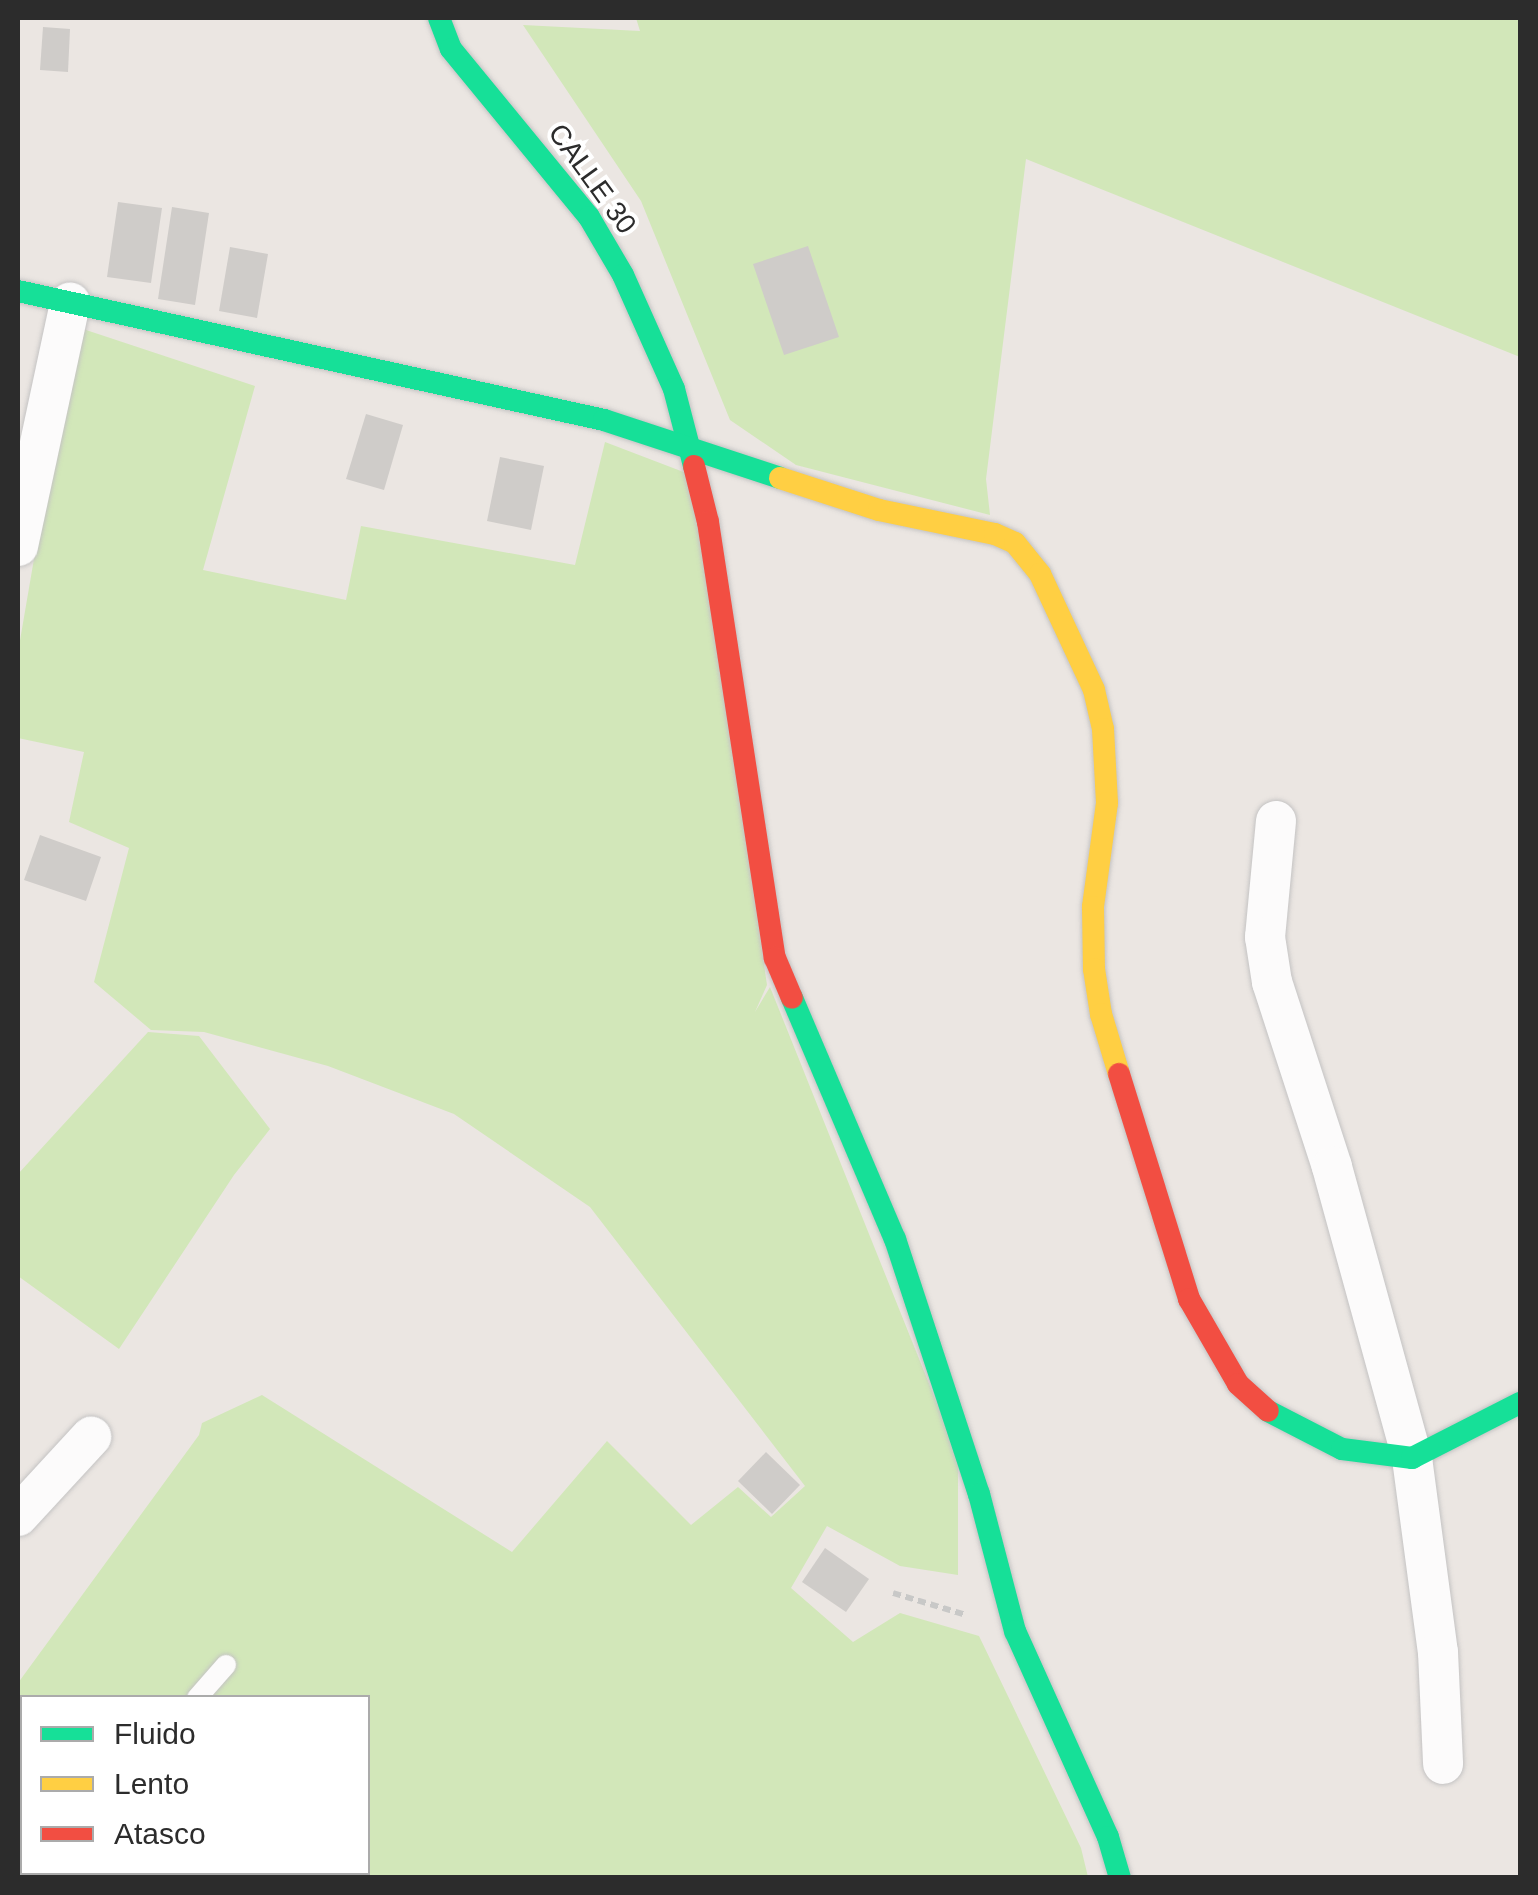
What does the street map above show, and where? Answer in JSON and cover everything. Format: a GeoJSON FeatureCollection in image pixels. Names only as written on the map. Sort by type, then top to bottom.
{"type":"FeatureCollection","features":[{"type":"Feature","properties":{"kind":"street","name":"CALLE 30"},"geometry":{"type":"LineString","coordinates":[[438,18],[451,48],[589,217],[623,276],[674,389],[695,450],[708,522],[775,958],[895,1239],[980,1494],[1015,1630],[1108,1837],[1120,1878]]}},
{"type":"Feature","properties":{"kind":"street"},"geometry":{"type":"LineString","coordinates":[[18,291],[604,420],[879,510],[994,534],[1015,543],[1029,558],[1094,690],[1103,729],[1107,803],[1093,908],[1096,984],[1102,1014],[1189,1299],[1238,1384],[1271,1414],[1342,1449],[1379,1457],[1412,1458],[1520,1404]]}},
{"type":"Feature","properties":{"kind":"street"},"geometry":{"type":"LineString","coordinates":[[18,546],[70,303]]}},
{"type":"Feature","properties":{"kind":"street"},"geometry":{"type":"LineString","coordinates":[[1276,822],[1264,937],[1272,982],[1332,1167],[1412,1458],[1438,1652],[1443,1764]]}},
{"type":"Feature","properties":{"kind":"street"},"geometry":{"type":"LineString","coordinates":[[18,1516],[91,1437]]}},
{"type":"Feature","properties":{"kind":"lane"},"geometry":{"type":"LineString","coordinates":[[200,1695],[226,1665]]}},
{"type":"Feature","properties":{"kind":"path"},"geometry":{"type":"LineString","coordinates":[[893,1592],[1015,1630]]}},
{"type":"Feature","properties":{"kind":"green space"},"geometry":{"type":"Polygon","coordinates":[[[636,18],[1520,18],[1520,357],[1026,159],[986,479],[990,515],[796,465],[730,420],[641,201],[523,25],[640,31],[636,18]]]}},
{"type":"Feature","properties":{"kind":"green space"},"geometry":{"type":"Polygon","coordinates":[[[74,326],[255,386],[203,570],[346,600],[361,526],[575,565],[605,442],[694,476],[767,985],[755,1012],[770,987],[958,1456],[958,1575],[900,1566],[827,1526],[791,1588],[853,1642],[900,1613],[979,1636],[1081,1848],[1088,1877],[18,1877],[18,1683],[199,1435],[202,1423],[262,1395],[512,1552],[607,1441],[691,1525],[738,1487],[771,1517],[805,1486],[590,1207],[454,1114],[328,1066],[204,1032],[151,1030],[94,982],[129,848],[69,822],[84,752],[18,738],[18,652],[74,326]]]}},
{"type":"Feature","properties":{"kind":"green space"},"geometry":{"type":"Polygon","coordinates":[[[148,1032],[199,1036],[270,1129],[234,1175],[119,1349],[18,1276],[18,1174],[148,1032]]]}},
{"type":"Feature","properties":{"kind":"building"},"geometry":{"type":"Polygon","coordinates":[[[43,27],[70,29],[68,72],[40,70],[43,27]]]}},
{"type":"Feature","properties":{"kind":"building"},"geometry":{"type":"Polygon","coordinates":[[[118,202],[162,208],[151,283],[107,277],[118,202]]]}},
{"type":"Feature","properties":{"kind":"building"},"geometry":{"type":"Polygon","coordinates":[[[172,207],[209,213],[195,305],[158,299],[172,207]]]}},
{"type":"Feature","properties":{"kind":"building"},"geometry":{"type":"Polygon","coordinates":[[[808,246],[839,337],[784,355],[753,264],[808,246]]]}},
{"type":"Feature","properties":{"kind":"building"},"geometry":{"type":"Polygon","coordinates":[[[230,247],[268,254],[257,318],[219,311],[230,247]]]}},
{"type":"Feature","properties":{"kind":"building"},"geometry":{"type":"Polygon","coordinates":[[[366,414],[403,425],[384,490],[346,479],[366,414]]]}},
{"type":"Feature","properties":{"kind":"building"},"geometry":{"type":"Polygon","coordinates":[[[500,457],[544,466],[531,530],[487,521],[500,457]]]}},
{"type":"Feature","properties":{"kind":"building"},"geometry":{"type":"Polygon","coordinates":[[[40,835],[101,857],[86,901],[24,880],[40,835]]]}},
{"type":"Feature","properties":{"kind":"building"},"geometry":{"type":"Polygon","coordinates":[[[766,1452],[800,1485],[772,1514],[738,1481],[766,1452]]]}},
{"type":"Feature","properties":{"kind":"building"},"geometry":{"type":"Polygon","coordinates":[[[825,1548],[869,1579],[846,1612],[802,1582],[825,1548]]]}},
{"type":"Feature","properties":{"kind":"traffic: fast"},"geometry":{"type":"LineString","coordinates":[[439,18],[451,49],[589,217],[623,275],[674,389],[694,466]]}},
{"type":"Feature","properties":{"kind":"traffic: fast"},"geometry":{"type":"LineString","coordinates":[[18,291],[604,420],[780,478]]}},
{"type":"Feature","properties":{"kind":"traffic: fast"},"geometry":{"type":"LineString","coordinates":[[792,998],[895,1239],[979,1494],[1015,1631],[1108,1837],[1120,1878]]}},
{"type":"Feature","properties":{"kind":"traffic: fast"},"geometry":{"type":"LineString","coordinates":[[1268,1411],[1342,1449],[1412,1458],[1520,1403]]}},
{"type":"Feature","properties":{"kind":"traffic: slow"},"geometry":{"type":"LineString","coordinates":[[780,478],[879,510],[995,534],[1015,543],[1040,574],[1094,690],[1103,729],[1107,803],[1093,907],[1094,969],[1101,1014],[1119,1074]]}},
{"type":"Feature","properties":{"kind":"traffic: jam"},"geometry":{"type":"LineString","coordinates":[[694,466],[708,522],[775,958],[792,998]]}},
{"type":"Feature","properties":{"kind":"traffic: jam"},"geometry":{"type":"LineString","coordinates":[[1119,1074],[1189,1299],[1238,1384],[1268,1411]]}}]}
